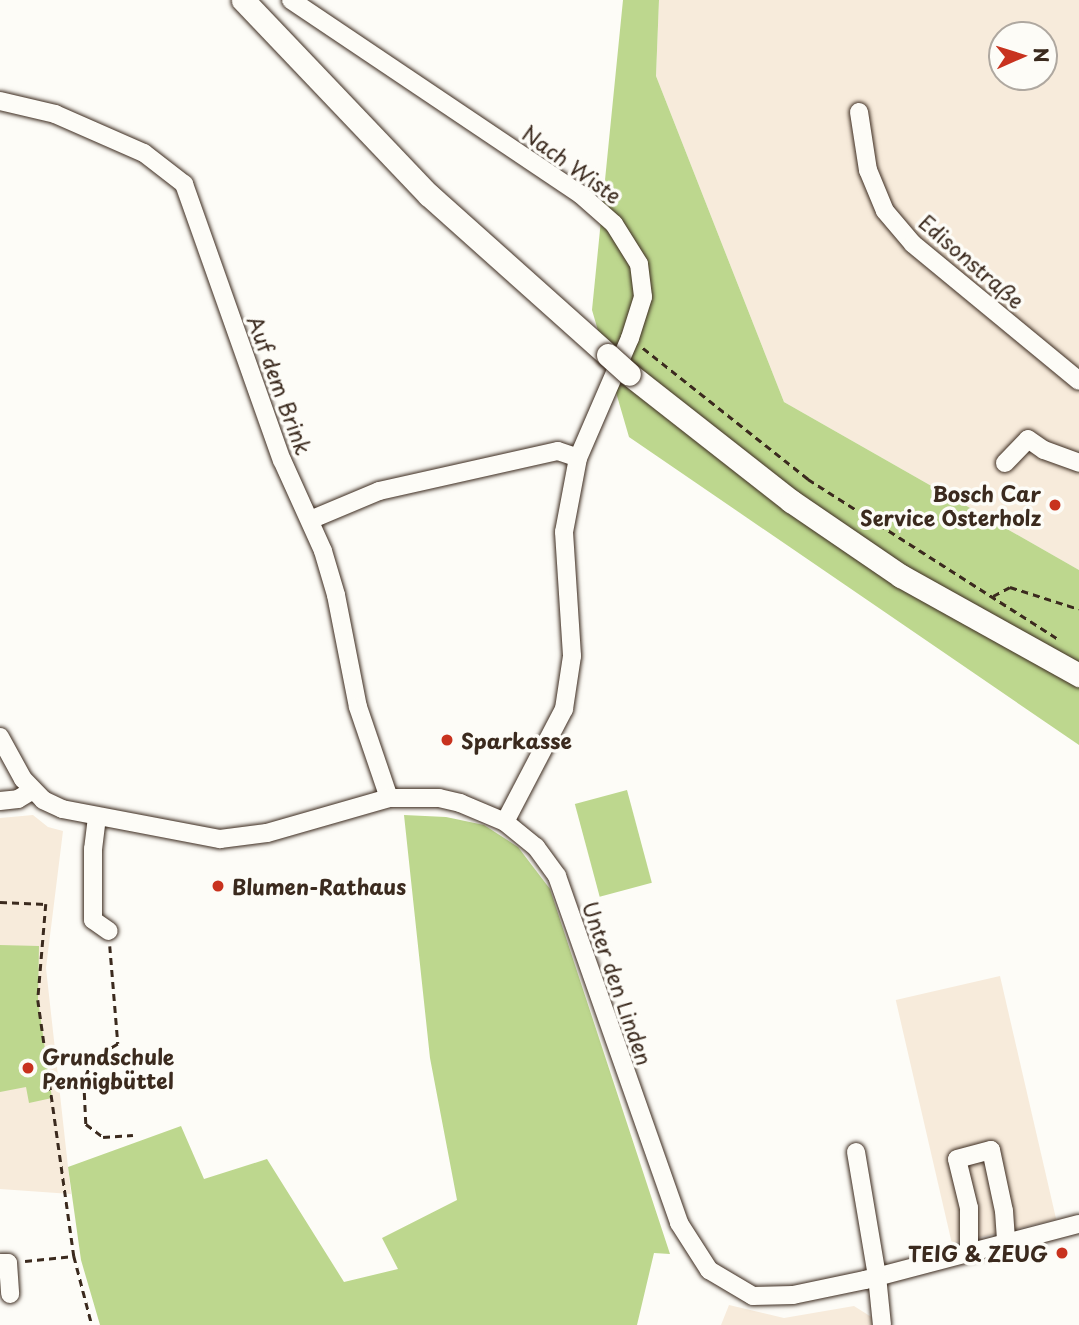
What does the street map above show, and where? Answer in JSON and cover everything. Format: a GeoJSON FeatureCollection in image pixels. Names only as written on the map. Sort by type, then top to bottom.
{"type":"FeatureCollection","features":[{"type":"Feature","properties":{"kind":"main road"},"geometry":{"type":"LineString","coordinates":[[243,0],[429,195],[629,374],[791,501],[901,576],[1079,675]]}},
{"type":"Feature","properties":{"kind":"street","name":"Nach Wiste"},"geometry":{"type":"LineString","coordinates":[[291,0],[580,194],[614,224],[639,264],[643,297],[630,338],[578,458],[564,532],[563,565],[572,656],[564,709],[505,822]]}},
{"type":"Feature","properties":{"kind":"street","name":"Auf dem Brink"},"geometry":{"type":"LineString","coordinates":[[0,101],[55,114],[144,153],[184,184],[282,460],[310,520],[336,595],[358,707],[389,798]]}},
{"type":"Feature","properties":{"kind":"street","name":"Edisonstraße"},"geometry":{"type":"LineString","coordinates":[[859,112],[868,170],[885,211],[913,244],[1079,381]]}},
{"type":"Feature","properties":{"kind":"street"},"geometry":{"type":"LineString","coordinates":[[1005,463],[1028,439],[1044,450],[1079,463]]}},
{"type":"Feature","properties":{"kind":"street"},"geometry":{"type":"LineString","coordinates":[[310,520],[391,488],[558,451],[578,458]]}},
{"type":"Feature","properties":{"kind":"street"},"geometry":{"type":"LineString","coordinates":[[0,737],[6,762],[33,790],[18,799],[0,801]]}},
{"type":"Feature","properties":{"kind":"street","name":"Unter den Linden"},"geometry":{"type":"LineString","coordinates":[[33,790],[43,800],[62,809],[220,839],[267,833],[389,798],[439,799],[460,803],[505,822],[536,847],[556,876],[679,1223],[709,1270],[753,1296],[793,1295],[1079,1224]]}},
{"type":"Feature","properties":{"kind":"street"},"geometry":{"type":"LineString","coordinates":[[97,817],[93,849],[93,920],[109,931]]}},
{"type":"Feature","properties":{"kind":"street"},"geometry":{"type":"LineString","coordinates":[[969,1252],[969,1208],[957,1159],[991,1150],[1004,1211],[1006,1242]]}},
{"type":"Feature","properties":{"kind":"street"},"geometry":{"type":"LineString","coordinates":[[856,1152],[877,1276],[882,1325]]}},
{"type":"Feature","properties":{"kind":"street"},"geometry":{"type":"LineString","coordinates":[[4,1263],[10,1294]]}},
{"type":"Feature","properties":{"kind":"path"},"geometry":{"type":"LineString","coordinates":[[630,338],[808,480],[1066,645]]}},
{"type":"Feature","properties":{"kind":"path"},"geometry":{"type":"LineString","coordinates":[[991,596],[1010,587],[1079,609]]}},
{"type":"Feature","properties":{"kind":"path"},"geometry":{"type":"LineString","coordinates":[[0,902],[46,904],[38,1000],[74,1256],[92,1325]]}},
{"type":"Feature","properties":{"kind":"path"},"geometry":{"type":"LineString","coordinates":[[109,931],[118,1044],[93,1059],[84,1081],[86,1124],[103,1137],[134,1135]]}},
{"type":"Feature","properties":{"kind":"path"},"geometry":{"type":"LineString","coordinates":[[4,1263],[74,1256]]}},
{"type":"Feature","properties":{"kind":"shaded area"},"geometry":{"type":"Polygon","coordinates":[[[659,0],[1079,0],[1079,570],[784,402],[656,76],[659,0]]]}},
{"type":"Feature","properties":{"kind":"shaded area","name":"Grundschule Pennigbüttel"},"geometry":{"type":"Polygon","coordinates":[[[33,815],[48,827],[63,831],[46,968],[71,1194],[0,1189],[0,818],[33,815]]]}},
{"type":"Feature","properties":{"kind":"shaded area"},"geometry":{"type":"Polygon","coordinates":[[[1000,976],[1056,1220],[952,1244],[896,1000],[1000,976]]]}},
{"type":"Feature","properties":{"kind":"shaded area"},"geometry":{"type":"Polygon","coordinates":[[[729,1305],[784,1318],[854,1306],[873,1318],[872,1325],[721,1325],[729,1305]]]}},
{"type":"Feature","properties":{"kind":"green space"},"geometry":{"type":"Polygon","coordinates":[[[623,0],[659,0],[656,76],[784,402],[1079,570],[1079,745],[629,437],[592,310],[623,0]]]}},
{"type":"Feature","properties":{"kind":"green space"},"geometry":{"type":"Polygon","coordinates":[[[627,790],[652,883],[600,897],[575,804],[627,790]]]}},
{"type":"Feature","properties":{"kind":"green space"},"geometry":{"type":"Polygon","coordinates":[[[404,815],[446,817],[484,825],[518,847],[550,889],[670,1254],[654,1253],[637,1325],[100,1325],[81,1260],[68,1167],[181,1126],[204,1179],[267,1159],[344,1282],[398,1269],[382,1238],[457,1200],[430,1058],[404,815]]]}},
{"type":"Feature","properties":{"kind":"green space"},"geometry":{"type":"Polygon","coordinates":[[[0,945],[39,946],[38,1000],[52,1098],[29,1103],[26,1087],[0,1092],[0,945]]]}},
{"type":"Feature","properties":{"kind":"place","name":"Bosch Car Service Osterholz"},"geometry":{"type":"Point","coordinates":[1055,505]}},
{"type":"Feature","properties":{"kind":"place","name":"Sparkasse"},"geometry":{"type":"Point","coordinates":[447,740]}},
{"type":"Feature","properties":{"kind":"place","name":"Blumen-Rathaus"},"geometry":{"type":"Point","coordinates":[218,886]}},
{"type":"Feature","properties":{"kind":"place","name":"Grundschule Pennigbüttel"},"geometry":{"type":"Point","coordinates":[28,1068]}},
{"type":"Feature","properties":{"kind":"place","name":"TEIG & ZEUG"},"geometry":{"type":"Point","coordinates":[1062,1253]}}]}
